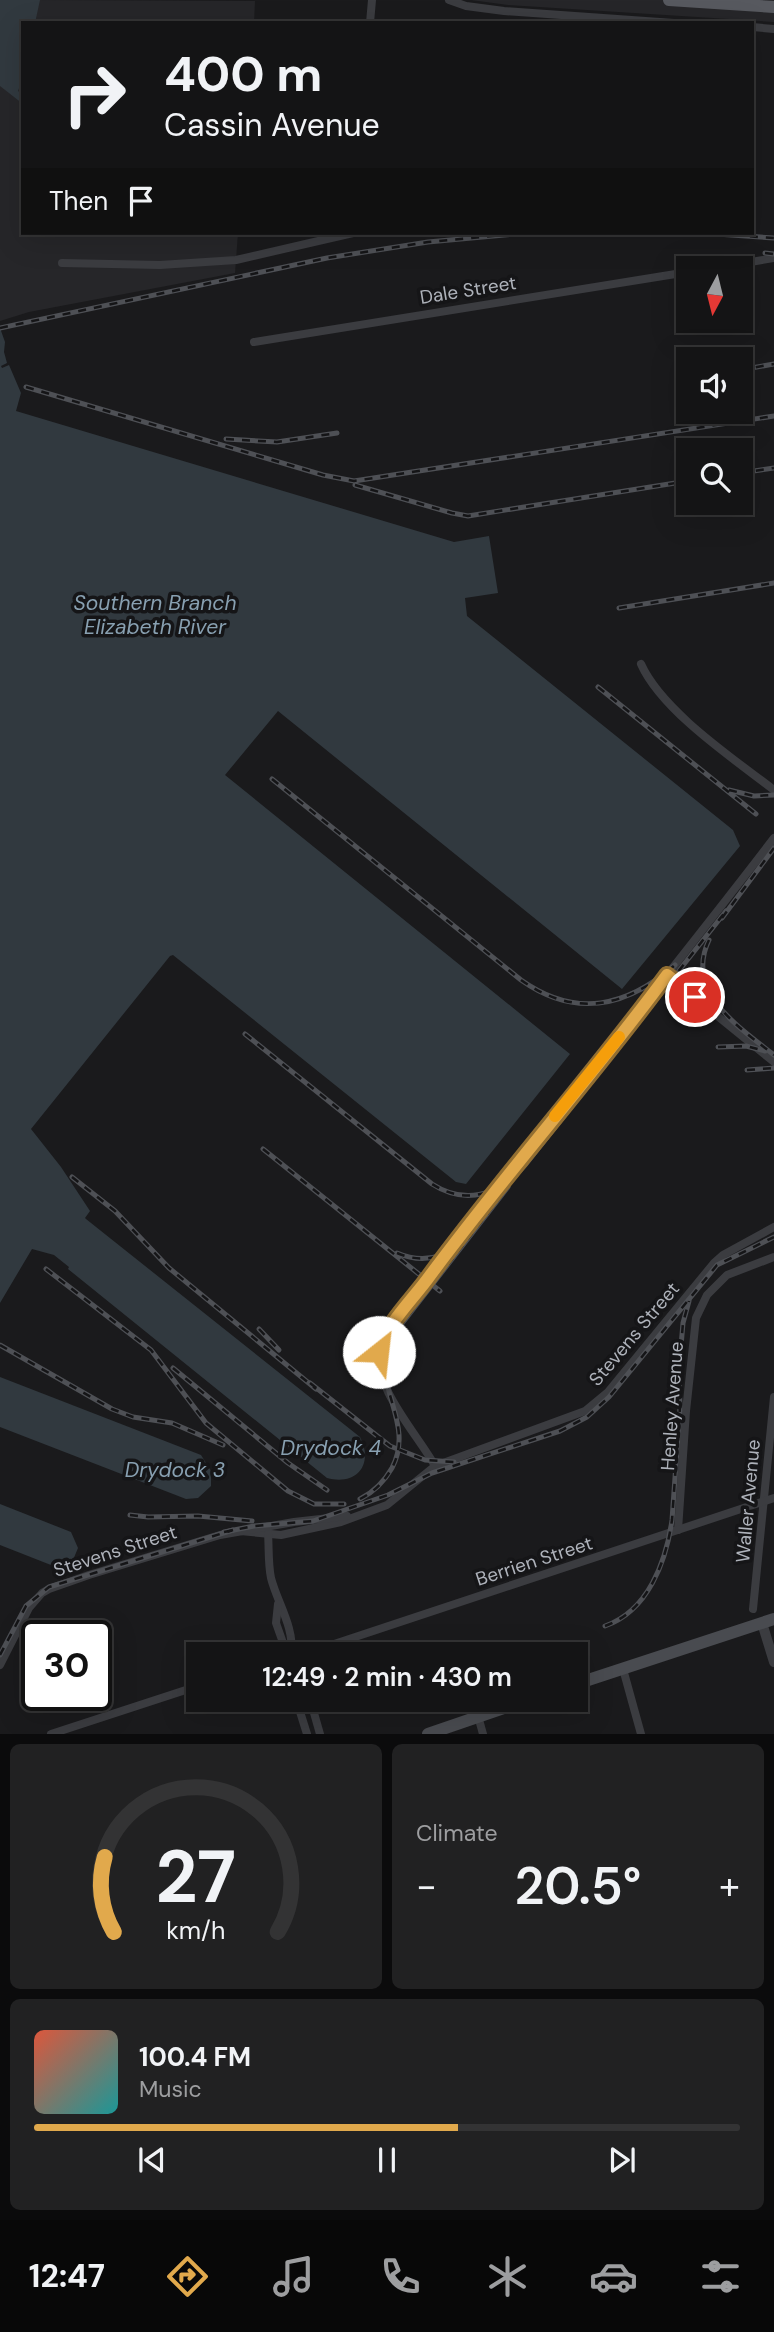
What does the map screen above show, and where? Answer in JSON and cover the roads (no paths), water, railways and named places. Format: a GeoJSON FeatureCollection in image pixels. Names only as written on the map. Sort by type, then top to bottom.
{"type":"FeatureCollection","features":[{"type":"Feature","properties":{"kind":"main road"},"geometry":{"type":"LineString","coordinates":[[669,0],[774,7]]}},
{"type":"Feature","properties":{"kind":"main road"},"geometry":{"type":"LineString","coordinates":[[588,1680],[768,1621]]}},
{"type":"Feature","properties":{"kind":"main road"},"geometry":{"type":"LineString","coordinates":[[428,1734],[490,1712]]}},
{"type":"Feature","properties":{"kind":"street"},"geometry":{"type":"LineString","coordinates":[[370,21],[372,0]]}},
{"type":"Feature","properties":{"kind":"street"},"geometry":{"type":"LineString","coordinates":[[449,0],[504,11],[646,21]]}},
{"type":"Feature","properties":{"kind":"street"},"geometry":{"type":"LineString","coordinates":[[754,27],[774,29]]}},
{"type":"Feature","properties":{"kind":"street"},"geometry":{"type":"LineString","coordinates":[[62,263],[160,265],[236,260],[344,235]]}},
{"type":"Feature","properties":{"kind":"street"},"geometry":{"type":"LineString","coordinates":[[753,262],[774,258]]}},
{"type":"Feature","properties":{"kind":"street","name":"Dale Street"},"geometry":{"type":"LineString","coordinates":[[254,342],[676,274]]}},
{"type":"Feature","properties":{"kind":"street"},"geometry":{"type":"LineString","coordinates":[[642,664],[648,677],[684,718],[774,790]]}},
{"type":"Feature","properties":{"kind":"street"},"geometry":{"type":"LineString","coordinates":[[435,1466],[388,1389],[379,1364],[380,1344],[447,1253],[774,838]]}},
{"type":"Feature","properties":{"kind":"street"},"geometry":{"type":"LineString","coordinates":[[667,975],[774,1062]]}},
{"type":"Feature","properties":{"kind":"street","name":"Stevens Street"},"geometry":{"type":"LineString","coordinates":[[0,1665],[29,1608],[49,1589],[159,1553],[240,1531],[268,1531],[357,1516],[387,1504],[435,1466],[574,1416],[597,1403],[714,1263],[723,1255],[774,1227]]}},
{"type":"Feature","properties":{"kind":"street","name":"Henley Avenue"},"geometry":{"type":"LineString","coordinates":[[678,1530],[694,1326],[703,1302],[712,1289],[733,1271],[774,1257]]}},
{"type":"Feature","properties":{"kind":"street","name":"Waller Avenue"},"geometry":{"type":"LineString","coordinates":[[753,1609],[774,1397]]}},
{"type":"Feature","properties":{"kind":"street","name":"Berrien Street"},"geometry":{"type":"LineString","coordinates":[[340,1642],[774,1498]]}},
{"type":"Feature","properties":{"kind":"street"},"geometry":{"type":"LineString","coordinates":[[268,1531],[270,1575],[278,1601],[276,1623],[284,1642]]}},
{"type":"Feature","properties":{"kind":"street"},"geometry":{"type":"LineString","coordinates":[[768,1621],[774,1662]]}},
{"type":"Feature","properties":{"kind":"street"},"geometry":{"type":"LineString","coordinates":[[623,1669],[641,1734]]}},
{"type":"Feature","properties":{"kind":"street"},"geometry":{"type":"LineString","coordinates":[[51,1734],[78,1730],[186,1690]]}},
{"type":"Feature","properties":{"kind":"street"},"geometry":{"type":"LineString","coordinates":[[300,1712],[307,1734]]}},
{"type":"Feature","properties":{"kind":"street"},"geometry":{"type":"LineString","coordinates":[[314,1712],[320,1734]]}},
{"type":"Feature","properties":{"kind":"street"},"geometry":{"type":"LineString","coordinates":[[478,1716],[483,1734]]}},
{"type":"Feature","properties":{"kind":"water"},"geometry":{"type":"Polygon","coordinates":[[[0,0],[40,0],[35,21],[21,21],[21,83],[18,91],[21,93],[21,102],[0,86],[0,0]]]}},
{"type":"Feature","properties":{"kind":"water","name":"Southern Branch Elizabeth River"},"geometry":{"type":"Polygon","coordinates":[[[0,328],[5,342],[7,363],[1,366],[2,368],[9,365],[21,393],[16,411],[454,542],[489,536],[498,593],[465,598],[467,616],[733,830],[740,846],[622,989],[278,711],[225,775],[570,1054],[466,1184],[456,1182],[173,955],[31,1129],[61,1167],[90,1211],[86,1219],[360,1437],[364,1447],[364,1464],[360,1471],[347,1479],[327,1478],[54,1255],[32,1249],[0,1303],[0,328]]]}},
{"type":"Feature","properties":{"kind":"water","name":"Drydock 3"},"geometry":{"type":"Polygon","coordinates":[[[0,1377],[201,1455],[211,1471],[211,1486],[198,1498],[186,1499],[0,1427],[0,1377]]]}},
{"type":"Feature","properties":{"kind":"water"},"geometry":{"type":"Polygon","coordinates":[[[0,1504],[71,1532],[78,1548],[73,1560],[56,1567],[0,1545],[0,1504]]]}},
{"type":"Feature","properties":{"kind":"railway"},"geometry":{"type":"LineString","coordinates":[[0,328],[327,258],[428,242],[503,235]]}},
{"type":"Feature","properties":{"kind":"railway"},"geometry":{"type":"LineString","coordinates":[[731,235],[774,238]]}},
{"type":"Feature","properties":{"kind":"railway"},"geometry":{"type":"LineString","coordinates":[[765,253],[774,254]]}},
{"type":"Feature","properties":{"kind":"railway"},"geometry":{"type":"LineString","coordinates":[[753,368],[774,364]]}},
{"type":"Feature","properties":{"kind":"railway"},"geometry":{"type":"LineString","coordinates":[[26,387],[323,475],[354,481],[774,416]]}},
{"type":"Feature","properties":{"kind":"railway"},"geometry":{"type":"LineString","coordinates":[[226,439],[277,442],[337,433]]}},
{"type":"Feature","properties":{"kind":"railway"},"geometry":{"type":"LineString","coordinates":[[753,471],[774,468]]}},
{"type":"Feature","properties":{"kind":"railway"},"geometry":{"type":"LineString","coordinates":[[355,485],[468,516],[676,483]]}},
{"type":"Feature","properties":{"kind":"railway"},"geometry":{"type":"LineString","coordinates":[[619,608],[774,583]]}},
{"type":"Feature","properties":{"kind":"railway"},"geometry":{"type":"LineString","coordinates":[[598,687],[756,814]]}},
{"type":"Feature","properties":{"kind":"railway"},"geometry":{"type":"LineString","coordinates":[[272,779],[521,980],[541,992],[562,1000],[601,1003],[638,991],[675,965]]}},
{"type":"Feature","properties":{"kind":"railway"},"geometry":{"type":"LineString","coordinates":[[729,790],[754,796],[774,795]]}},
{"type":"Feature","properties":{"kind":"railway"},"geometry":{"type":"LineString","coordinates":[[722,918],[774,848]]}},
{"type":"Feature","properties":{"kind":"railway"},"geometry":{"type":"LineString","coordinates":[[245,1034],[432,1184],[458,1195],[483,1193],[505,1183],[526,1164],[726,911]]}},
{"type":"Feature","properties":{"kind":"railway"},"geometry":{"type":"LineString","coordinates":[[709,940],[703,959],[709,992],[731,1020],[774,1055]]}},
{"type":"Feature","properties":{"kind":"railway"},"geometry":{"type":"LineString","coordinates":[[718,1047],[746,1046],[765,1051]]}},
{"type":"Feature","properties":{"kind":"railway"},"geometry":{"type":"LineString","coordinates":[[747,1070],[774,1068]]}},
{"type":"Feature","properties":{"kind":"railway"},"geometry":{"type":"LineString","coordinates":[[263,1149],[440,1291]]}},
{"type":"Feature","properties":{"kind":"railway"},"geometry":{"type":"LineString","coordinates":[[72,1177],[115,1211],[169,1268],[316,1389]]}},
{"type":"Feature","properties":{"kind":"railway"},"geometry":{"type":"LineString","coordinates":[[360,1499],[386,1478],[398,1451],[397,1419],[385,1373],[385,1356],[390,1339],[508,1187]]}},
{"type":"Feature","properties":{"kind":"railway"},"geometry":{"type":"LineString","coordinates":[[224,1532],[254,1526],[313,1521],[388,1495],[432,1473],[560,1431],[587,1417],[609,1397],[717,1265],[774,1237]]}},
{"type":"Feature","properties":{"kind":"railway"},"geometry":{"type":"LineString","coordinates":[[397,1253],[413,1258],[428,1258],[443,1255],[457,1247]]}},
{"type":"Feature","properties":{"kind":"railway"},"geometry":{"type":"LineString","coordinates":[[46,1269],[151,1350],[206,1423],[288,1491],[314,1504],[344,1504]]}},
{"type":"Feature","properties":{"kind":"railway"},"geometry":{"type":"LineString","coordinates":[[678,1381],[683,1323],[689,1301]]}},
{"type":"Feature","properties":{"kind":"railway"},"geometry":{"type":"LineString","coordinates":[[259,1329],[279,1350]]}},
{"type":"Feature","properties":{"kind":"railway"},"geometry":{"type":"LineString","coordinates":[[0,1345],[112,1409],[133,1417],[172,1423],[223,1445]]}},
{"type":"Feature","properties":{"kind":"railway"},"geometry":{"type":"LineString","coordinates":[[173,1368],[288,1463],[327,1490]]}},
{"type":"Feature","properties":{"kind":"railway"},"geometry":{"type":"LineString","coordinates":[[605,1626],[620,1619],[644,1597],[660,1568],[665,1552],[672,1520],[680,1407],[679,1372]]}},
{"type":"Feature","properties":{"kind":"railway"},"geometry":{"type":"LineString","coordinates":[[310,1383],[390,1446],[425,1460],[454,1462]]}},
{"type":"Feature","properties":{"kind":"railway"},"geometry":{"type":"LineString","coordinates":[[130,1515],[198,1516],[252,1521]]}},
{"type":"Feature","properties":{"kind":"railway"},"geometry":{"type":"LineString","coordinates":[[0,1655],[26,1606],[49,1587],[233,1530]]}},
{"type":"Feature","properties":{"kind":"water label","name":"Drydock 4"},"geometry":{"type":"Point","coordinates":[331,1448]}}]}
